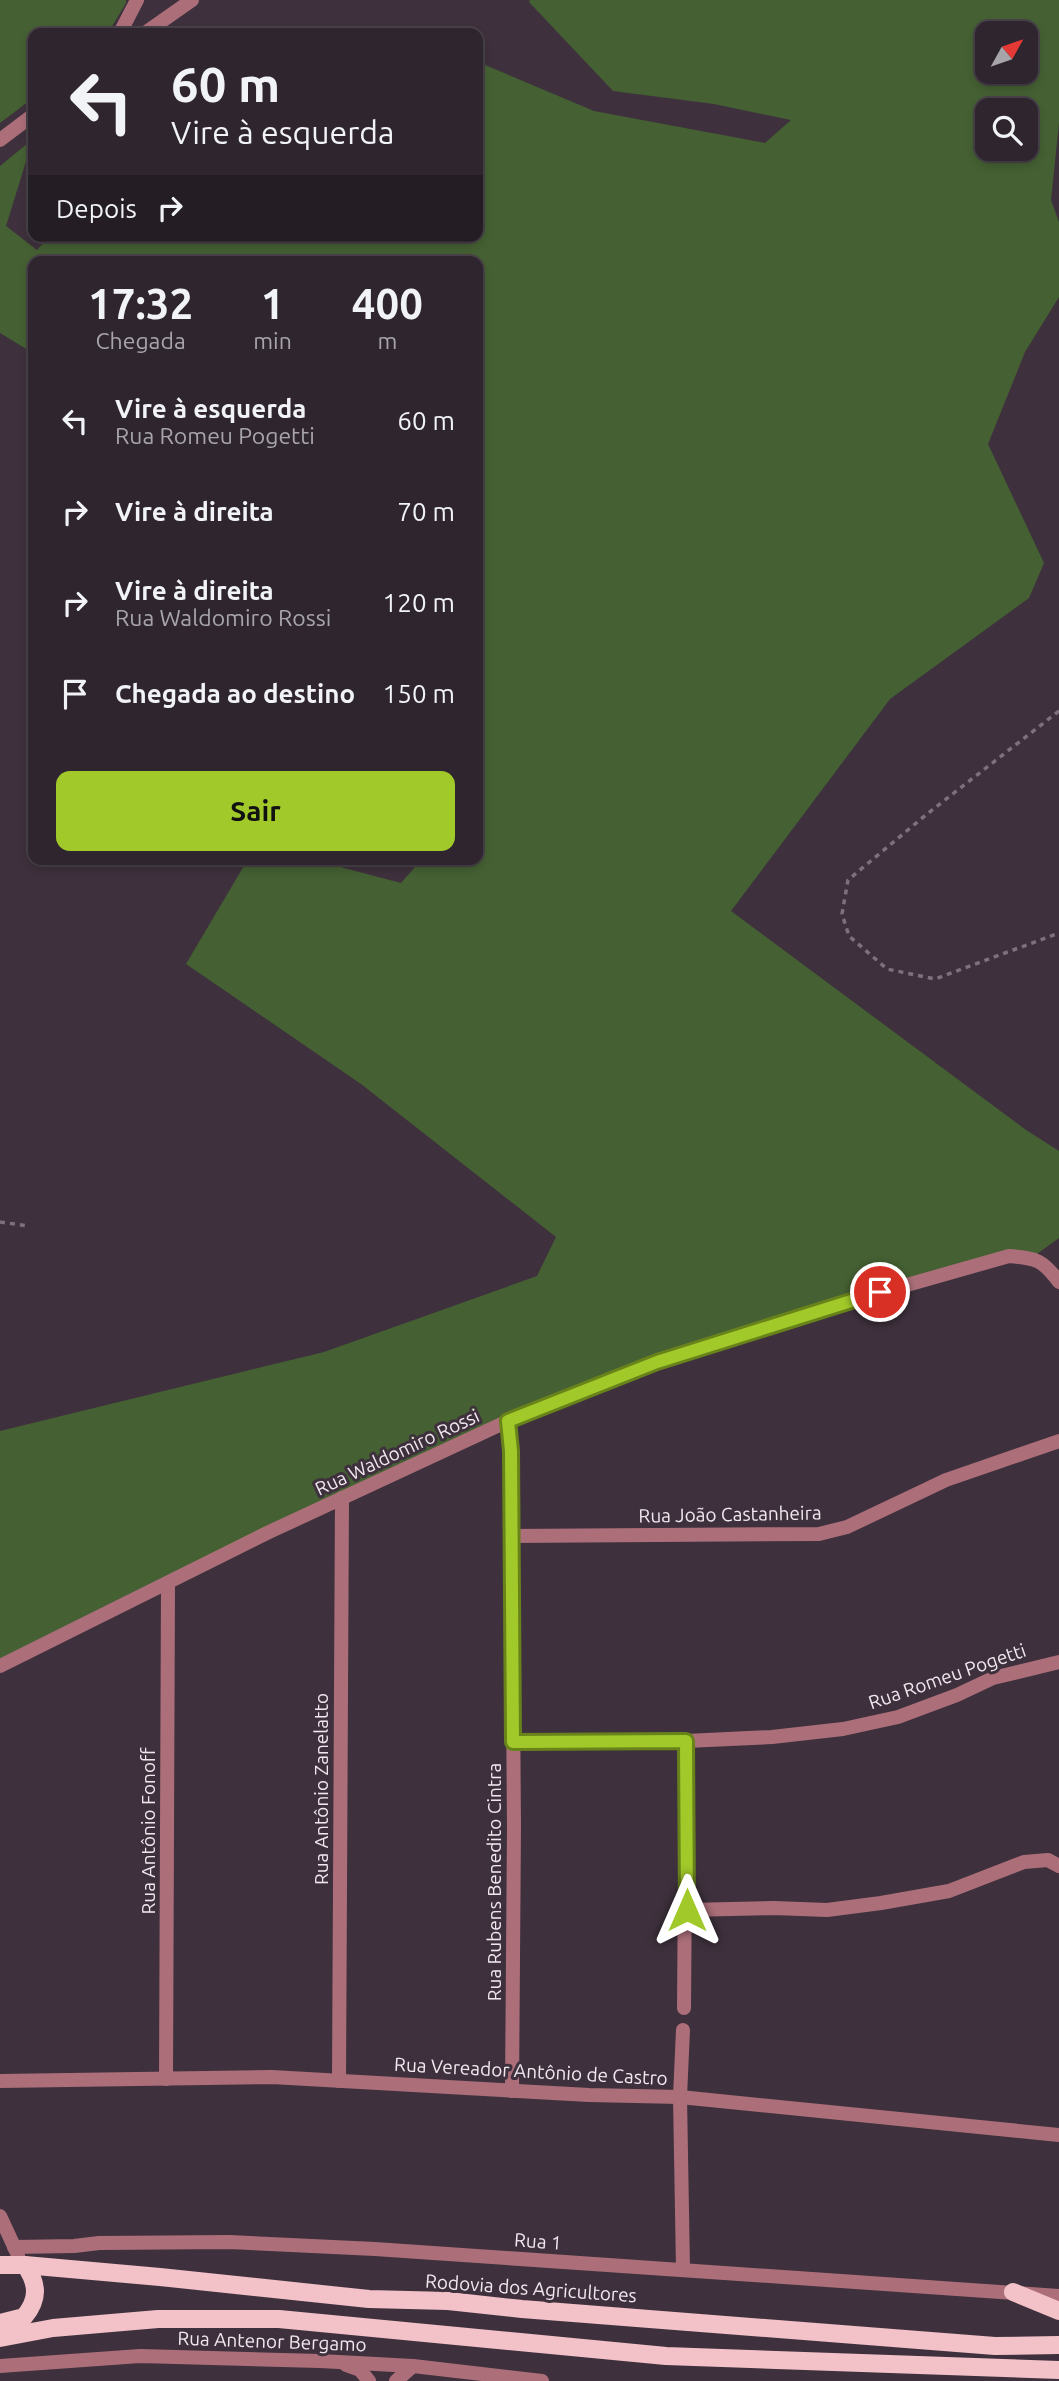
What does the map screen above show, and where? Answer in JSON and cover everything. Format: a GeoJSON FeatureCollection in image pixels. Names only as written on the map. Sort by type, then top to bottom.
{"type":"FeatureCollection","features":[{"type":"Feature","properties":{"kind":"main road","name":"Rodovia dos Agricultores"},"geometry":{"type":"LineString","coordinates":[[0,2265],[24,2265],[369,2299],[448,2301],[995,2346],[1059,2344]]}},
{"type":"Feature","properties":{"kind":"main road"},"geometry":{"type":"LineString","coordinates":[[0,2323],[24,2318],[34,2301],[37,2290],[24,2265]]}},
{"type":"Feature","properties":{"kind":"main road"},"geometry":{"type":"LineString","coordinates":[[1013,2292],[1059,2311]]}},
{"type":"Feature","properties":{"kind":"main road"},"geometry":{"type":"LineString","coordinates":[[0,2337],[53,2328],[158,2319],[279,2319],[440,2332],[541,2345],[666,2356],[1059,2370]]}},
{"type":"Feature","properties":{"kind":"street"},"geometry":{"type":"LineString","coordinates":[[123,28],[137,0]]}},
{"type":"Feature","properties":{"kind":"street"},"geometry":{"type":"LineString","coordinates":[[152,28],[192,0]]}},
{"type":"Feature","properties":{"kind":"street"},"geometry":{"type":"LineString","coordinates":[[0,140],[28,119]]}},
{"type":"Feature","properties":{"kind":"street","name":"Rua Waldomiro Rossi"},"geometry":{"type":"LineString","coordinates":[[0,1666],[342,1498],[508,1421],[657,1362],[854,1300],[1009,1256],[1033,1258],[1048,1267],[1059,1282]]}},
{"type":"Feature","properties":{"kind":"street","name":"Rua Rubens Benedito Cintra"},"geometry":{"type":"LineString","coordinates":[[508,1421],[511,1451],[513,1742],[512,2091]]}},
{"type":"Feature","properties":{"kind":"street","name":"Rua João Castanheira"},"geometry":{"type":"LineString","coordinates":[[511,1536],[819,1534],[847,1527],[946,1480],[1059,1441]]}},
{"type":"Feature","properties":{"kind":"street","name":"Rua Antônio Zanelatto"},"geometry":{"type":"LineString","coordinates":[[339,2081],[342,1498]]}},
{"type":"Feature","properties":{"kind":"street","name":"Rua Antônio Fonoff"},"geometry":{"type":"LineString","coordinates":[[166,2079],[168,1583]]}},
{"type":"Feature","properties":{"kind":"street","name":"Rua Romeu Pogetti"},"geometry":{"type":"LineString","coordinates":[[513,1742],[686,1741],[772,1737],[843,1729],[898,1717],[993,1678],[1059,1662]]}},
{"type":"Feature","properties":{"kind":"street"},"geometry":{"type":"LineString","coordinates":[[684,2008],[687,1910],[686,1741]]}},
{"type":"Feature","properties":{"kind":"street"},"geometry":{"type":"LineString","coordinates":[[687,1910],[827,1910],[950,1891],[1024,1863],[1048,1860],[1059,1866]]}},
{"type":"Feature","properties":{"kind":"street"},"geometry":{"type":"LineString","coordinates":[[683,2269],[680,2097],[684,2030]]}},
{"type":"Feature","properties":{"kind":"street","name":"Rua Vereador Antônio de Castro"},"geometry":{"type":"LineString","coordinates":[[0,2081],[272,2077],[512,2091],[680,2097],[1059,2135]]}},
{"type":"Feature","properties":{"kind":"street"},"geometry":{"type":"LineString","coordinates":[[0,2216],[24,2265]]}},
{"type":"Feature","properties":{"kind":"street","name":"Rua 1"},"geometry":{"type":"LineString","coordinates":[[14,2248],[99,2243],[229,2242],[683,2269],[1059,2296]]}},
{"type":"Feature","properties":{"kind":"street","name":"Rua Antenor Bergamo"},"geometry":{"type":"LineString","coordinates":[[0,2365],[140,2356],[413,2366],[542,2381]]}},
{"type":"Feature","properties":{"kind":"street"},"geometry":{"type":"LineString","coordinates":[[338,2362],[360,2370],[369,2381]]}},
{"type":"Feature","properties":{"kind":"street"},"geometry":{"type":"LineString","coordinates":[[396,2381],[413,2366]]}},
{"type":"Feature","properties":{"kind":"path"},"geometry":{"type":"LineString","coordinates":[[1059,711],[927,814],[848,880],[842,914],[849,936],[887,969],[935,979],[1059,933]]}},
{"type":"Feature","properties":{"kind":"path"},"geometry":{"type":"LineString","coordinates":[[0,1222],[29,1226]]}},
{"type":"Feature","properties":{"kind":"green space"},"geometry":{"type":"Polygon","coordinates":[[[0,0],[126,0],[111,28],[28,28],[28,102],[0,123],[0,0]]]}},
{"type":"Feature","properties":{"kind":"green space"},"geometry":{"type":"Polygon","coordinates":[[[530,0],[1059,0],[1059,123],[1051,200],[1059,222],[1059,297],[1025,352],[988,444],[1044,563],[1029,598],[890,699],[731,911],[1026,1130],[1059,1151],[1059,1238],[1033,1257],[854,1300],[508,1421],[0,1666],[0,1431],[324,1352],[537,1276],[556,1237],[361,1084],[186,964],[244,865],[333,865],[401,883],[417,865],[483,865],[483,256],[28,256],[28,350],[0,333],[0,166],[28,143],[28,155],[6,226],[37,250],[44,242],[483,242],[483,64],[594,111],[765,143],[791,120],[714,104],[613,91],[530,0]]]}},
{"type":"Feature","properties":{"kind":"route"},"geometry":{"type":"LineString","coordinates":[[687,1910],[686,1741],[513,1742],[511,1451],[508,1421],[657,1362],[880,1292]]}}]}
